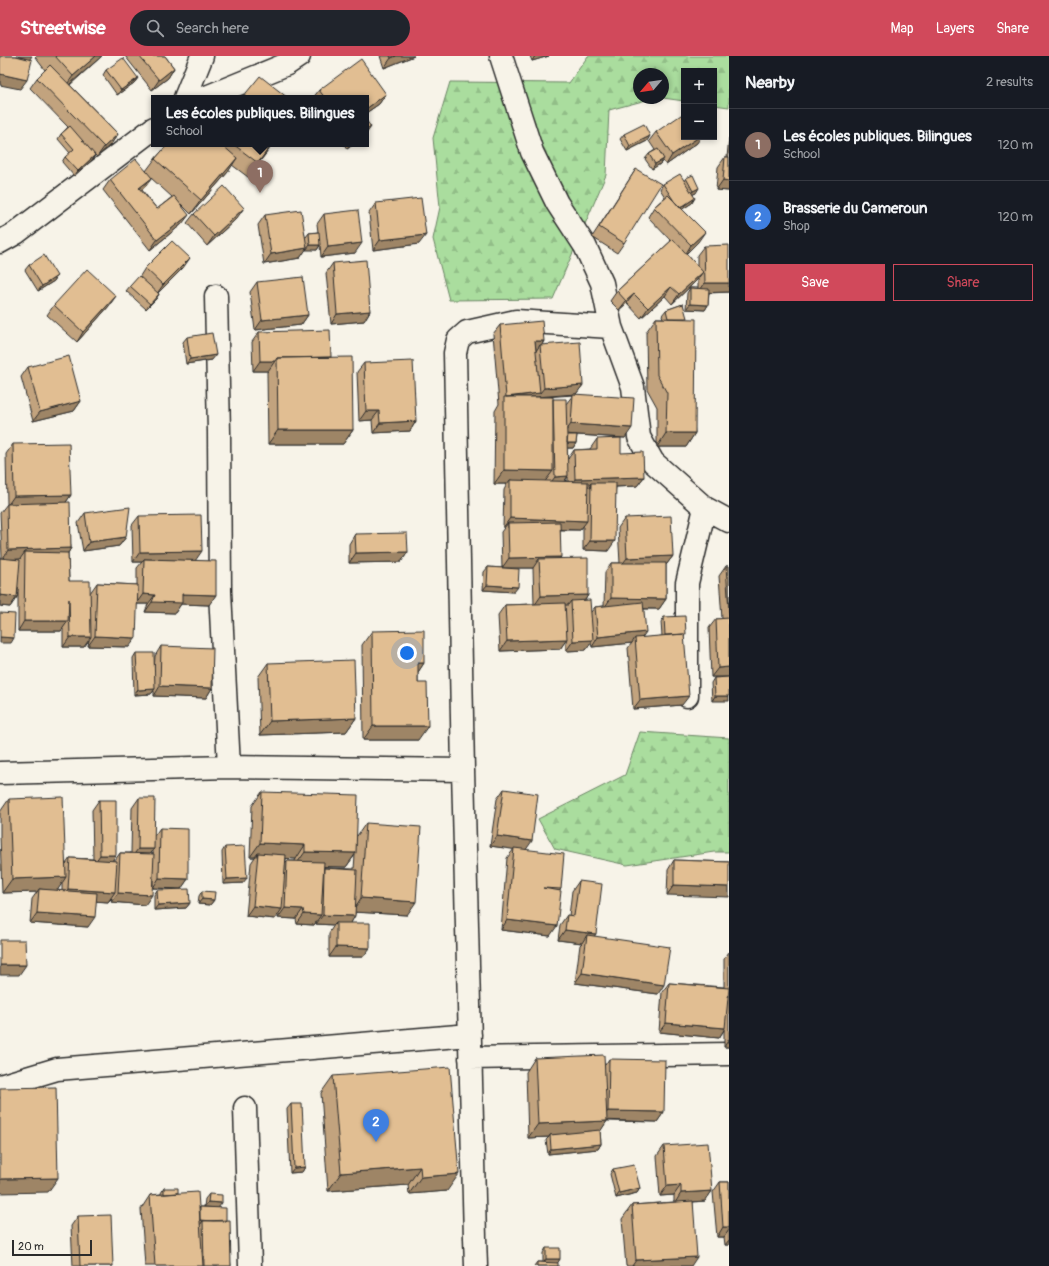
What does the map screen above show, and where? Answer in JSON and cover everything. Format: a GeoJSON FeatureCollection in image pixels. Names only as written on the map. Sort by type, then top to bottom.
{"type":"FeatureCollection","features":[{"type":"Feature","properties":{"kind":"street"},"geometry":{"type":"LineString","coordinates":[[186,95],[202,56]]}},
{"type":"Feature","properties":{"kind":"street"},"geometry":{"type":"LineString","coordinates":[[211,95],[287,64],[299,56]]}},
{"type":"Feature","properties":{"kind":"street"},"geometry":{"type":"LineString","coordinates":[[501,56],[532,152],[557,202],[586,246],[602,283],[611,327],[634,387],[639,437],[653,462],[705,508],[729,521]]}},
{"type":"Feature","properties":{"kind":"street"},"geometry":{"type":"LineString","coordinates":[[0,242],[16,233],[151,130]]}},
{"type":"Feature","properties":{"kind":"street"},"geometry":{"type":"LineString","coordinates":[[216,296],[220,592],[229,767]]}},
{"type":"Feature","properties":{"kind":"street"},"geometry":{"type":"LineString","coordinates":[[476,1266],[463,770],[455,353],[458,340],[467,332],[516,321],[611,327]]}},
{"type":"Feature","properties":{"kind":"street"},"geometry":{"type":"LineString","coordinates":[[687,696],[687,584],[705,508]]}},
{"type":"Feature","properties":{"kind":"street"},"geometry":{"type":"LineString","coordinates":[[0,773],[229,767],[463,770]]}},
{"type":"Feature","properties":{"kind":"street"},"geometry":{"type":"LineString","coordinates":[[0,1086],[57,1069],[470,1035]]}},
{"type":"Feature","properties":{"kind":"street"},"geometry":{"type":"LineString","coordinates":[[470,1058],[729,1054]]}},
{"type":"Feature","properties":{"kind":"street"},"geometry":{"type":"LineString","coordinates":[[245,1108],[250,1266]]}},
{"type":"Feature","properties":{"kind":"green space"},"geometry":{"type":"Polygon","coordinates":[[[588,56],[729,56],[729,107],[717,105],[717,68],[681,68],[681,101],[669,99],[669,68],[633,68],[633,104],[609,110],[606,175],[553,299],[449,300],[433,239],[440,207],[433,138],[450,82],[569,83],[588,56]]]}},
{"type":"Feature","properties":{"kind":"green space"},"geometry":{"type":"Polygon","coordinates":[[[640,732],[729,738],[729,852],[714,852],[627,865],[555,849],[538,819],[625,775],[640,732]]]}},
{"type":"Feature","properties":{"kind":"building"},"geometry":{"type":"Polygon","coordinates":[[[0,56],[16,56],[32,60],[27,80],[0,74],[0,56]]]}},
{"type":"Feature","properties":{"kind":"building"},"geometry":{"type":"Polygon","coordinates":[[[55,56],[96,56],[73,76],[55,56]]]}},
{"type":"Feature","properties":{"kind":"building"},"geometry":{"type":"Polygon","coordinates":[[[139,56],[165,56],[174,68],[159,80],[139,56]]]}},
{"type":"Feature","properties":{"kind":"building"},"geometry":{"type":"Polygon","coordinates":[[[123,58],[138,78],[121,90],[106,70],[123,58]]]}},
{"type":"Feature","properties":{"kind":"building"},"geometry":{"type":"Polygon","coordinates":[[[361,59],[386,94],[369,107],[369,95],[323,95],[319,90],[361,59]]]}},
{"type":"Feature","properties":{"kind":"building"},"geometry":{"type":"Polygon","coordinates":[[[50,65],[118,134],[104,147],[37,78],[50,65]]]}},
{"type":"Feature","properties":{"kind":"building"},"geometry":{"type":"Polygon","coordinates":[[[260,76],[284,95],[244,95],[260,76]]]}},
{"type":"Feature","properties":{"kind":"building"},"geometry":{"type":"Polygon","coordinates":[[[681,115],[681,140],[694,140],[672,155],[656,132],[681,115]]]}},
{"type":"Feature","properties":{"kind":"building"},"geometry":{"type":"Polygon","coordinates":[[[644,124],[650,136],[630,146],[624,134],[644,124]]]}},
{"type":"Feature","properties":{"kind":"building"},"geometry":{"type":"Polygon","coordinates":[[[70,126],[95,155],[78,171],[65,157],[74,149],[61,134],[70,126]]]}},
{"type":"Feature","properties":{"kind":"building"},"geometry":{"type":"Polygon","coordinates":[[[165,147],[224,147],[237,158],[201,200],[155,159],[165,147]]]}},
{"type":"Feature","properties":{"kind":"building"},"geometry":{"type":"Polygon","coordinates":[[[237,147],[270,147],[258,163],[237,147]]]}},
{"type":"Feature","properties":{"kind":"building"},"geometry":{"type":"Polygon","coordinates":[[[658,149],[664,159],[655,164],[649,154],[658,149]]]}},
{"type":"Feature","properties":{"kind":"building"},"geometry":{"type":"Polygon","coordinates":[[[725,157],[729,157],[729,181],[723,180],[725,157]]]}},
{"type":"Feature","properties":{"kind":"building"},"geometry":{"type":"Polygon","coordinates":[[[136,159],[152,178],[139,188],[157,209],[174,196],[189,215],[157,240],[110,180],[136,159]]]}},
{"type":"Feature","properties":{"kind":"building"},"geometry":{"type":"Polygon","coordinates":[[[636,169],[661,184],[624,243],[599,227],[636,169]]]}},
{"type":"Feature","properties":{"kind":"building"},"geometry":{"type":"Polygon","coordinates":[[[680,174],[695,198],[680,208],[663,184],[680,174]]]}},
{"type":"Feature","properties":{"kind":"building"},"geometry":{"type":"Polygon","coordinates":[[[693,175],[699,188],[693,191],[686,178],[693,175]]]}},
{"type":"Feature","properties":{"kind":"building"},"geometry":{"type":"Polygon","coordinates":[[[224,186],[244,208],[214,236],[194,214],[224,186]]]}},
{"type":"Feature","properties":{"kind":"building"},"geometry":{"type":"Polygon","coordinates":[[[668,195],[705,232],[691,245],[654,207],[668,195]]]}},
{"type":"Feature","properties":{"kind":"building"},"geometry":{"type":"Polygon","coordinates":[[[421,198],[426,235],[380,240],[376,203],[421,198]]]}},
{"type":"Feature","properties":{"kind":"building"},"geometry":{"type":"Polygon","coordinates":[[[301,210],[307,248],[271,254],[265,215],[301,210]]]}},
{"type":"Feature","properties":{"kind":"building"},"geometry":{"type":"Polygon","coordinates":[[[358,210],[362,243],[328,247],[324,214],[358,210]]]}},
{"type":"Feature","properties":{"kind":"building"},"geometry":{"type":"Polygon","coordinates":[[[319,232],[320,245],[310,245],[309,233],[319,232]]]}},
{"type":"Feature","properties":{"kind":"building"},"geometry":{"type":"Polygon","coordinates":[[[673,239],[703,272],[679,294],[671,287],[648,308],[634,294],[626,301],[617,291],[673,239]]]}},
{"type":"Feature","properties":{"kind":"building"},"geometry":{"type":"Polygon","coordinates":[[[172,241],[190,258],[163,285],[145,268],[172,241]]]}},
{"type":"Feature","properties":{"kind":"building"},"geometry":{"type":"Polygon","coordinates":[[[729,245],[729,283],[705,283],[704,246],[729,245]]]}},
{"type":"Feature","properties":{"kind":"building"},"geometry":{"type":"Polygon","coordinates":[[[44,255],[57,276],[42,286],[29,265],[44,255]]]}},
{"type":"Feature","properties":{"kind":"building"},"geometry":{"type":"Polygon","coordinates":[[[366,260],[370,311],[337,314],[333,263],[366,260]]]}},
{"type":"Feature","properties":{"kind":"building"},"geometry":{"type":"Polygon","coordinates":[[[87,269],[116,296],[83,332],[54,305],[87,269]]]}},
{"type":"Feature","properties":{"kind":"building"},"geometry":{"type":"Polygon","coordinates":[[[139,276],[159,294],[150,304],[130,286],[139,276]]]}},
{"type":"Feature","properties":{"kind":"building"},"geometry":{"type":"Polygon","coordinates":[[[303,277],[308,315],[262,320],[257,282],[303,277]]]}},
{"type":"Feature","properties":{"kind":"building"},"geometry":{"type":"Polygon","coordinates":[[[690,288],[709,289],[708,305],[690,304],[690,288]]]}},
{"type":"Feature","properties":{"kind":"building"},"geometry":{"type":"Polygon","coordinates":[[[683,304],[687,318],[668,318],[666,310],[683,304]]]}},
{"type":"Feature","properties":{"kind":"building"},"geometry":{"type":"Polygon","coordinates":[[[656,318],[696,319],[695,433],[666,433],[667,393],[657,375],[656,318]]]}},
{"type":"Feature","properties":{"kind":"building"},"geometry":{"type":"Polygon","coordinates":[[[542,321],[544,341],[535,341],[540,393],[506,397],[500,325],[542,321]]]}},
{"type":"Feature","properties":{"kind":"building"},"geometry":{"type":"Polygon","coordinates":[[[330,330],[331,357],[277,358],[275,361],[260,361],[259,332],[330,330]]]}},
{"type":"Feature","properties":{"kind":"building"},"geometry":{"type":"Polygon","coordinates":[[[212,333],[216,355],[190,359],[187,337],[212,333]]]}},
{"type":"Feature","properties":{"kind":"building"},"geometry":{"type":"Polygon","coordinates":[[[580,342],[583,385],[544,388],[540,345],[580,342]]]}},
{"type":"Feature","properties":{"kind":"building"},"geometry":{"type":"Polygon","coordinates":[[[69,356],[81,401],[40,412],[28,367],[69,356]]]}},
{"type":"Feature","properties":{"kind":"building"},"geometry":{"type":"Polygon","coordinates":[[[352,357],[353,430],[278,430],[277,358],[352,357]]]}},
{"type":"Feature","properties":{"kind":"building"},"geometry":{"type":"Polygon","coordinates":[[[413,361],[416,421],[380,423],[379,411],[366,411],[364,363],[413,361]]]}},
{"type":"Feature","properties":{"kind":"building"},"geometry":{"type":"Polygon","coordinates":[[[573,394],[634,398],[632,428],[571,424],[573,394]]]}},
{"type":"Feature","properties":{"kind":"building"},"geometry":{"type":"Polygon","coordinates":[[[504,397],[553,397],[553,471],[504,470],[504,397]]]}},
{"type":"Feature","properties":{"kind":"building"},"geometry":{"type":"Polygon","coordinates":[[[553,399],[566,399],[568,476],[555,477],[553,399]]]}},
{"type":"Feature","properties":{"kind":"building"},"geometry":{"type":"Polygon","coordinates":[[[568,435],[577,435],[576,443],[567,443],[568,435]]]}},
{"type":"Feature","properties":{"kind":"building"},"geometry":{"type":"Polygon","coordinates":[[[621,438],[621,453],[643,452],[644,477],[575,479],[574,450],[597,449],[597,439],[621,438]]]}},
{"type":"Feature","properties":{"kind":"building"},"geometry":{"type":"Polygon","coordinates":[[[69,443],[71,495],[14,496],[13,444],[69,443]]]}},
{"type":"Feature","properties":{"kind":"building"},"geometry":{"type":"Polygon","coordinates":[[[510,480],[588,482],[587,521],[510,518],[510,480]]]}},
{"type":"Feature","properties":{"kind":"building"},"geometry":{"type":"Polygon","coordinates":[[[591,483],[616,483],[615,541],[590,541],[591,483]]]}},
{"type":"Feature","properties":{"kind":"building"},"geometry":{"type":"Polygon","coordinates":[[[70,502],[71,548],[8,550],[7,504],[70,502]]]}},
{"type":"Feature","properties":{"kind":"building"},"geometry":{"type":"Polygon","coordinates":[[[130,507],[126,537],[89,542],[85,513],[130,507]]]}},
{"type":"Feature","properties":{"kind":"building"},"geometry":{"type":"Polygon","coordinates":[[[201,515],[202,551],[140,552],[139,516],[201,515]]]}},
{"type":"Feature","properties":{"kind":"building"},"geometry":{"type":"Polygon","coordinates":[[[671,516],[673,556],[627,558],[625,518],[671,516]]]}},
{"type":"Feature","properties":{"kind":"building"},"geometry":{"type":"Polygon","coordinates":[[[560,522],[561,557],[509,558],[508,523],[560,522]]]}},
{"type":"Feature","properties":{"kind":"building"},"geometry":{"type":"Polygon","coordinates":[[[407,533],[408,552],[356,553],[355,534],[407,533]]]}},
{"type":"Feature","properties":{"kind":"building"},"geometry":{"type":"Polygon","coordinates":[[[25,552],[68,553],[69,581],[90,581],[91,637],[70,637],[69,599],[68,621],[24,621],[25,552]]]}},
{"type":"Feature","properties":{"kind":"building"},"geometry":{"type":"Polygon","coordinates":[[[0,558],[20,560],[17,597],[0,595],[0,558]]]}},
{"type":"Feature","properties":{"kind":"building"},"geometry":{"type":"Polygon","coordinates":[[[588,558],[588,595],[541,596],[539,559],[588,558]]]}},
{"type":"Feature","properties":{"kind":"building"},"geometry":{"type":"Polygon","coordinates":[[[144,559],[216,561],[216,595],[182,594],[182,603],[152,602],[155,595],[143,594],[144,559]]]}},
{"type":"Feature","properties":{"kind":"building"},"geometry":{"type":"Polygon","coordinates":[[[611,563],[666,563],[666,599],[611,598],[611,563]]]}},
{"type":"Feature","properties":{"kind":"building"},"geometry":{"type":"Polygon","coordinates":[[[726,566],[729,566],[729,612],[726,566]]]}},
{"type":"Feature","properties":{"kind":"building"},"geometry":{"type":"Polygon","coordinates":[[[488,567],[519,569],[518,587],[487,585],[488,567]]]}},
{"type":"Feature","properties":{"kind":"building"},"geometry":{"type":"Polygon","coordinates":[[[97,583],[138,585],[136,638],[95,636],[97,583]]]}},
{"type":"Feature","properties":{"kind":"building"},"geometry":{"type":"Polygon","coordinates":[[[590,600],[593,640],[573,641],[571,601],[590,600]]]}},
{"type":"Feature","properties":{"kind":"building"},"geometry":{"type":"Polygon","coordinates":[[[643,602],[646,632],[598,637],[595,607],[643,602]]]}},
{"type":"Feature","properties":{"kind":"building"},"geometry":{"type":"Polygon","coordinates":[[[565,603],[567,639],[507,641],[505,605],[565,603]]]}},
{"type":"Feature","properties":{"kind":"building"},"geometry":{"type":"Polygon","coordinates":[[[0,613],[15,614],[14,638],[0,637],[0,613]]]}},
{"type":"Feature","properties":{"kind":"building"},"geometry":{"type":"Polygon","coordinates":[[[685,616],[686,634],[665,635],[664,617],[685,616]]]}},
{"type":"Feature","properties":{"kind":"building"},"geometry":{"type":"Polygon","coordinates":[[[729,618],[729,667],[718,668],[716,619],[729,618]]]}},
{"type":"Feature","properties":{"kind":"building"},"geometry":{"type":"Polygon","coordinates":[[[424,630],[424,663],[418,663],[418,683],[427,683],[428,726],[373,726],[372,631],[424,630]]]}},
{"type":"Feature","properties":{"kind":"building"},"geometry":{"type":"Polygon","coordinates":[[[684,634],[689,696],[640,700],[635,638],[684,634]]]}},
{"type":"Feature","properties":{"kind":"building"},"geometry":{"type":"Polygon","coordinates":[[[161,646],[213,648],[212,688],[160,686],[161,646]]]}},
{"type":"Feature","properties":{"kind":"building"},"geometry":{"type":"Polygon","coordinates":[[[136,653],[154,653],[155,689],[138,690],[136,653]]]}},
{"type":"Feature","properties":{"kind":"building"},"geometry":{"type":"Polygon","coordinates":[[[354,660],[356,718],[270,721],[268,663],[354,660]]]}},
{"type":"Feature","properties":{"kind":"building"},"geometry":{"type":"Polygon","coordinates":[[[729,677],[729,696],[715,696],[714,678],[729,677]]]}},
{"type":"Feature","properties":{"kind":"building"},"geometry":{"type":"Polygon","coordinates":[[[504,789],[538,794],[532,841],[497,836],[504,789]]]}},
{"type":"Feature","properties":{"kind":"building"},"geometry":{"type":"Polygon","coordinates":[[[262,792],[358,795],[356,853],[305,852],[305,845],[260,843],[262,792]]]}},
{"type":"Feature","properties":{"kind":"building"},"geometry":{"type":"Polygon","coordinates":[[[63,797],[66,877],[12,879],[9,799],[63,797]]]}},
{"type":"Feature","properties":{"kind":"building"},"geometry":{"type":"Polygon","coordinates":[[[139,798],[155,798],[154,849],[138,849],[139,798]]]}},
{"type":"Feature","properties":{"kind":"building"},"geometry":{"type":"Polygon","coordinates":[[[99,800],[116,800],[116,855],[100,855],[99,800]]]}},
{"type":"Feature","properties":{"kind":"building"},"geometry":{"type":"Polygon","coordinates":[[[366,823],[421,827],[416,902],[361,898],[366,823]]]}},
{"type":"Feature","properties":{"kind":"building"},"geometry":{"type":"Polygon","coordinates":[[[160,828],[188,829],[188,879],[159,878],[160,828]]]}},
{"type":"Feature","properties":{"kind":"building"},"geometry":{"type":"Polygon","coordinates":[[[245,846],[247,878],[227,879],[225,847],[245,846]]]}},
{"type":"Feature","properties":{"kind":"building"},"geometry":{"type":"Polygon","coordinates":[[[514,848],[564,854],[561,889],[543,888],[561,891],[557,926],[507,920],[514,848]]]}},
{"type":"Feature","properties":{"kind":"building"},"geometry":{"type":"Polygon","coordinates":[[[120,853],[154,854],[152,895],[118,893],[120,853]]]}},
{"type":"Feature","properties":{"kind":"building"},"geometry":{"type":"Polygon","coordinates":[[[258,853],[286,855],[282,909],[253,906],[258,853]]]}},
{"type":"Feature","properties":{"kind":"building"},"geometry":{"type":"Polygon","coordinates":[[[70,858],[117,861],[115,892],[68,889],[70,858]]]}},
{"type":"Feature","properties":{"kind":"building"},"geometry":{"type":"Polygon","coordinates":[[[674,860],[729,862],[729,887],[674,885],[674,860]]]}},
{"type":"Feature","properties":{"kind":"building"},"geometry":{"type":"Polygon","coordinates":[[[287,861],[324,862],[321,915],[304,914],[303,909],[285,908],[287,861]]]}},
{"type":"Feature","properties":{"kind":"building"},"geometry":{"type":"Polygon","coordinates":[[[324,868],[357,870],[355,916],[323,915],[324,868]]]}},
{"type":"Feature","properties":{"kind":"building"},"geometry":{"type":"Polygon","coordinates":[[[579,881],[602,884],[596,934],[565,930],[567,915],[574,916],[579,881]]]}},
{"type":"Feature","properties":{"kind":"building"},"geometry":{"type":"Polygon","coordinates":[[[39,889],[97,893],[95,917],[37,913],[39,889]]]}},
{"type":"Feature","properties":{"kind":"building"},"geometry":{"type":"Polygon","coordinates":[[[189,889],[190,903],[158,905],[157,890],[189,889]]]}},
{"type":"Feature","properties":{"kind":"building"},"geometry":{"type":"Polygon","coordinates":[[[202,891],[215,892],[214,900],[202,899],[202,891]]]}},
{"type":"Feature","properties":{"kind":"building"},"geometry":{"type":"Polygon","coordinates":[[[336,923],[370,923],[370,948],[336,947],[336,923]]]}},
{"type":"Feature","properties":{"kind":"building"},"geometry":{"type":"Polygon","coordinates":[[[587,935],[670,947],[664,985],[582,973],[587,935]]]}},
{"type":"Feature","properties":{"kind":"building"},"geometry":{"type":"Polygon","coordinates":[[[0,940],[25,940],[26,965],[0,965],[0,940]]]}},
{"type":"Feature","properties":{"kind":"building"},"geometry":{"type":"Polygon","coordinates":[[[669,983],[729,988],[725,1028],[666,1023],[669,983]]]}},
{"type":"Feature","properties":{"kind":"building"},"geometry":{"type":"Polygon","coordinates":[[[604,1055],[607,1121],[538,1124],[535,1058],[604,1055]]]}},
{"type":"Feature","properties":{"kind":"building"},"geometry":{"type":"Polygon","coordinates":[[[609,1059],[665,1060],[664,1112],[608,1111],[609,1059]]]}},
{"type":"Feature","properties":{"kind":"building"},"geometry":{"type":"Polygon","coordinates":[[[450,1067],[459,1174],[421,1177],[420,1167],[341,1173],[333,1076],[450,1067]]]}},
{"type":"Feature","properties":{"kind":"building"},"geometry":{"type":"Polygon","coordinates":[[[56,1087],[58,1178],[0,1179],[0,1088],[56,1087]]]}},
{"type":"Feature","properties":{"kind":"building"},"geometry":{"type":"Polygon","coordinates":[[[291,1104],[302,1104],[305,1167],[294,1168],[291,1104]]]}},
{"type":"Feature","properties":{"kind":"building"},"geometry":{"type":"Polygon","coordinates":[[[600,1130],[601,1144],[551,1149],[550,1135],[600,1130]]]}},
{"type":"Feature","properties":{"kind":"building"},"geometry":{"type":"Polygon","coordinates":[[[708,1143],[712,1191],[681,1193],[681,1185],[667,1186],[664,1146],[708,1143]]]}},
{"type":"Feature","properties":{"kind":"building"},"geometry":{"type":"Polygon","coordinates":[[[634,1165],[640,1188],[619,1193],[613,1169],[634,1165]]]}},
{"type":"Feature","properties":{"kind":"building"},"geometry":{"type":"Polygon","coordinates":[[[720,1182],[729,1182],[729,1227],[723,1227],[720,1182]]]}},
{"type":"Feature","properties":{"kind":"building"},"geometry":{"type":"Polygon","coordinates":[[[164,1188],[178,1188],[178,1193],[164,1194],[164,1188]]]}},
{"type":"Feature","properties":{"kind":"building"},"geometry":{"type":"Polygon","coordinates":[[[198,1192],[203,1266],[155,1266],[150,1195],[198,1192]]]}},
{"type":"Feature","properties":{"kind":"building"},"geometry":{"type":"Polygon","coordinates":[[[209,1194],[222,1195],[222,1203],[208,1202],[209,1194]]]}},
{"type":"Feature","properties":{"kind":"building"},"geometry":{"type":"Polygon","coordinates":[[[693,1201],[697,1257],[636,1260],[632,1205],[693,1201]]]}},
{"type":"Feature","properties":{"kind":"building"},"geometry":{"type":"Polygon","coordinates":[[[200,1207],[226,1208],[226,1221],[200,1220],[200,1207]]]}},
{"type":"Feature","properties":{"kind":"building"},"geometry":{"type":"Polygon","coordinates":[[[111,1215],[113,1266],[80,1266],[78,1216],[111,1215]]]}},
{"type":"Feature","properties":{"kind":"building"},"geometry":{"type":"Polygon","coordinates":[[[230,1220],[231,1266],[204,1266],[203,1221],[230,1220]]]}},
{"type":"Feature","properties":{"kind":"building"},"geometry":{"type":"Polygon","coordinates":[[[546,1248],[560,1248],[560,1259],[546,1259],[546,1248]]]}},
{"type":"Feature","properties":{"kind":"building"},"geometry":{"type":"Polygon","coordinates":[[[537,1262],[558,1263],[558,1266],[537,1266],[537,1262]]]}},
{"type":"Feature","properties":{"kind":"place","name":"Les écoles publiques. Bilingues"},"geometry":{"type":"Point","coordinates":[260,193]}},
{"type":"Feature","properties":{"kind":"place","name":"Brasserie du Cameroun"},"geometry":{"type":"Point","coordinates":[376,1142]}}]}
